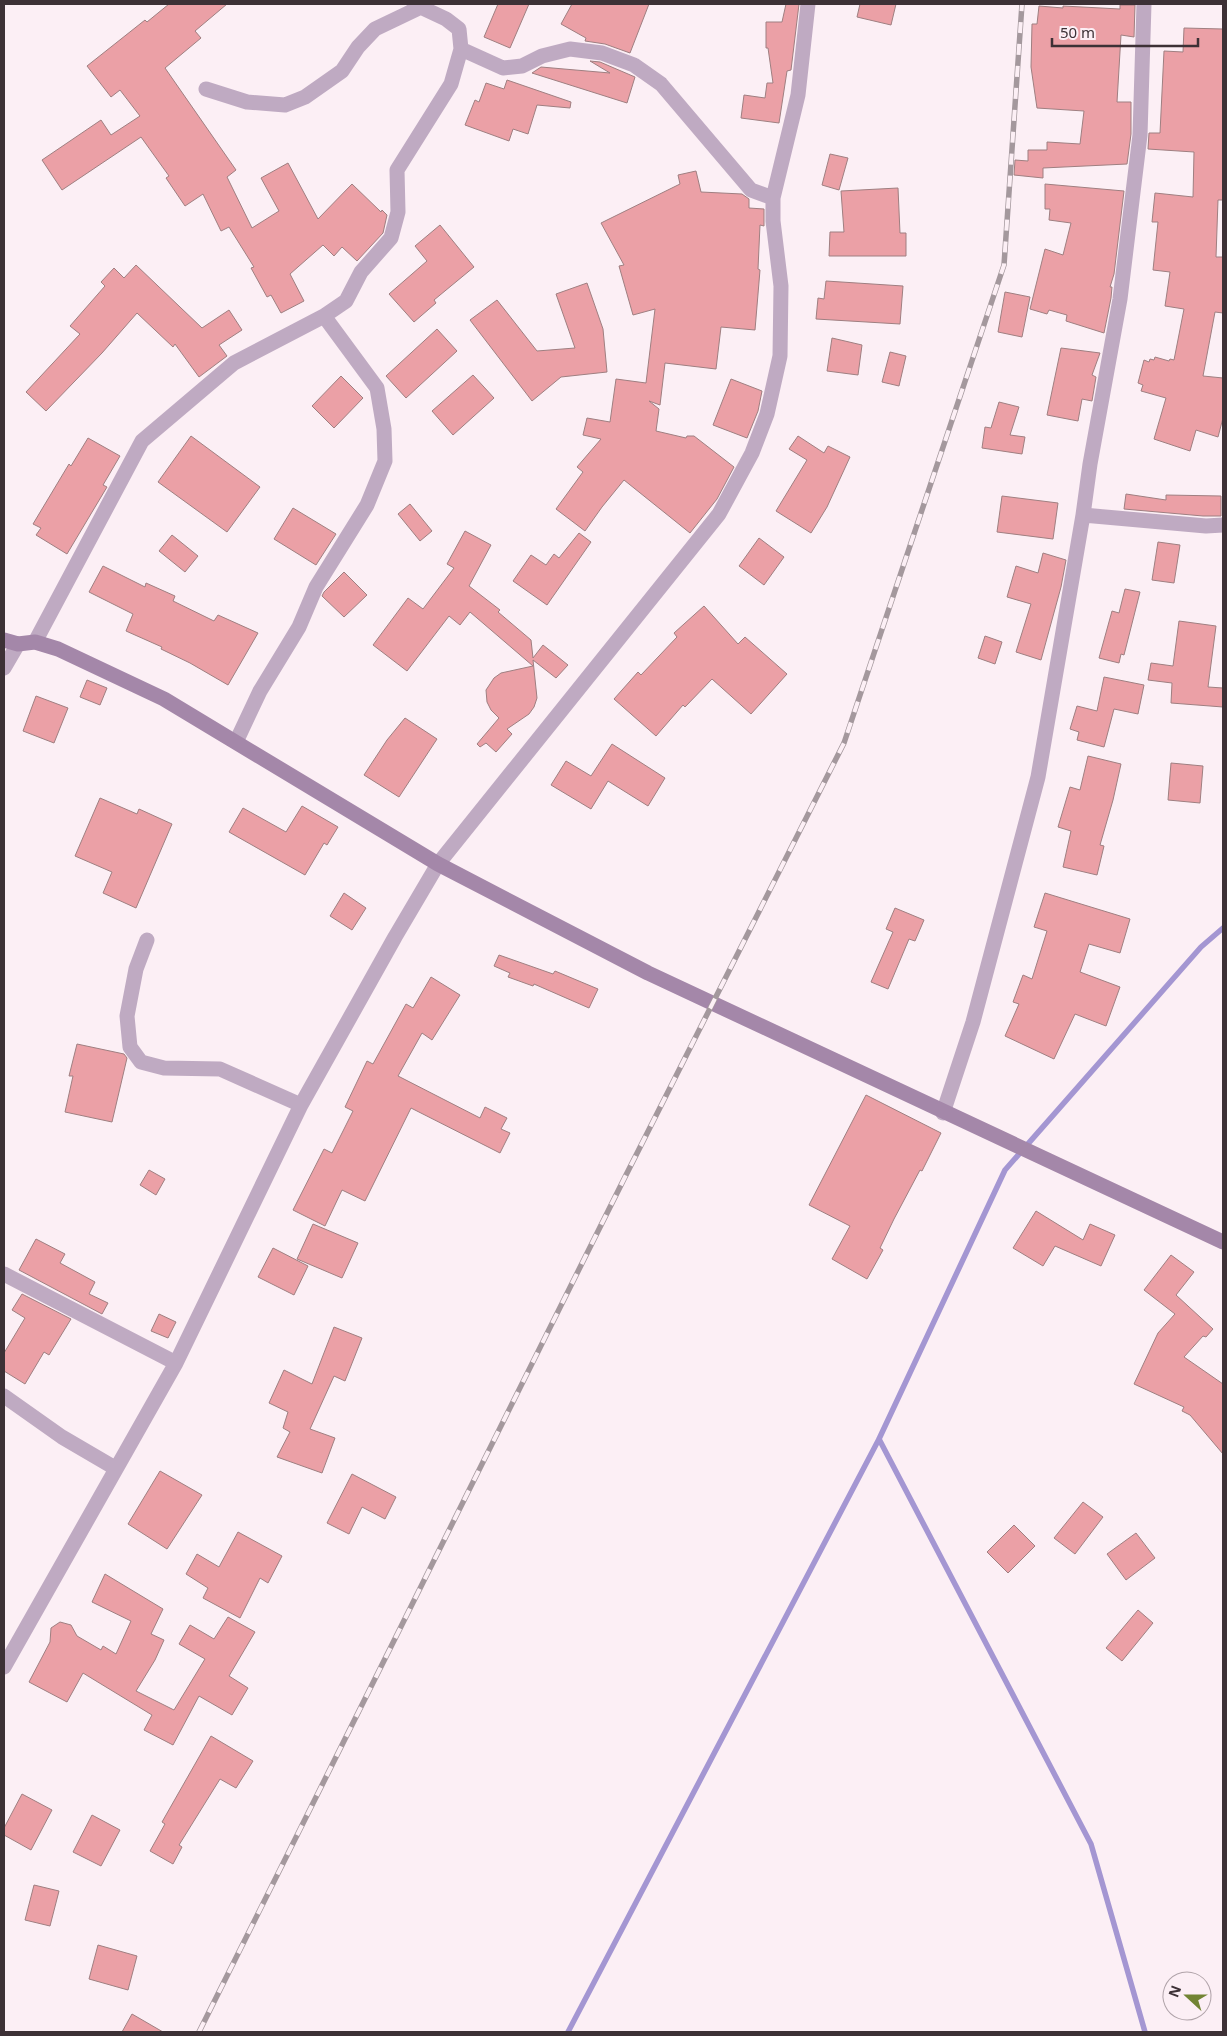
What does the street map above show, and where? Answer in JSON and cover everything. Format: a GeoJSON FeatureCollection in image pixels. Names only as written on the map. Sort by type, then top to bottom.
{"type":"FeatureCollection","features":[{"type":"Feature","properties":{"kind":"street"},"geometry":{"type":"LineString","coordinates":[[4,1667],[176,1363],[301,1105],[438,864],[719,514],[752,453],[767,414],[780,356],[781,286],[773,221],[773,198],[798,95],[808,4]]}},
{"type":"Feature","properties":{"kind":"street"},"geometry":{"type":"LineString","coordinates":[[943,1113],[973,1022],[1038,777],[1090,464],[1120,299],[1140,135],[1144,4]]}},
{"type":"Feature","properties":{"kind":"street"},"geometry":{"type":"LineString","coordinates":[[35,642],[142,441],[234,363],[324,316],[346,301],[361,272],[391,238],[398,212],[397,170],[451,84],[461,49],[459,30],[446,19],[418,5],[375,29],[358,47],[342,71],[306,97],[285,105],[247,102],[206,88]]}},
{"type":"Feature","properties":{"kind":"street"},"geometry":{"type":"LineString","coordinates":[[461,49],[503,68],[522,66],[542,56],[570,49],[602,54],[634,65],[661,84],[751,190],[773,198]]}},
{"type":"Feature","properties":{"kind":"street"},"geometry":{"type":"LineString","coordinates":[[236,742],[260,691],[299,627],[316,587],[367,505],[385,461],[384,429],[377,388],[324,316]]}},
{"type":"Feature","properties":{"kind":"street"},"geometry":{"type":"LineString","coordinates":[[1083,515],[1206,526],[1223,524]]}},
{"type":"Feature","properties":{"kind":"street"},"geometry":{"type":"LineString","coordinates":[[4,668],[11,642],[35,642],[58,649],[164,699],[438,864],[648,973],[943,1113],[1223,1242]]}},
{"type":"Feature","properties":{"kind":"street"},"geometry":{"type":"LineString","coordinates":[[147,940],[136,969],[127,1016],[130,1047],[141,1062],[164,1068],[220,1069],[301,1105]]}},
{"type":"Feature","properties":{"kind":"street"},"geometry":{"type":"LineString","coordinates":[[4,1274],[176,1363]]}},
{"type":"Feature","properties":{"kind":"street"},"geometry":{"type":"LineString","coordinates":[[4,1396],[62,1437],[115,1468]]}},
{"type":"Feature","properties":{"kind":"building"},"geometry":{"type":"Polygon","coordinates":[[[169,4],[227,4],[195,31],[201,38],[165,68],[236,170],[227,177],[252,228],[279,211],[261,178],[288,163],[318,219],[352,184],[381,212],[382,210],[387,215],[383,233],[357,261],[342,247],[334,256],[323,245],[290,274],[304,301],[281,313],[271,295],[267,297],[251,268],[254,267],[229,227],[221,231],[203,194],[185,206],[166,178],[169,176],[141,137],[62,190],[42,160],[101,120],[111,135],[140,116],[120,90],[111,97],[87,66],[145,20],[147,22],[169,4]]]}},
{"type":"Feature","properties":{"kind":"building"},"geometry":{"type":"Polygon","coordinates":[[[498,4],[529,4],[510,48],[484,37],[498,4]]]}},
{"type":"Feature","properties":{"kind":"building"},"geometry":{"type":"Polygon","coordinates":[[[572,4],[649,4],[630,53],[605,44],[585,41],[586,38],[561,24],[572,4]]]}},
{"type":"Feature","properties":{"kind":"building"},"geometry":{"type":"Polygon","coordinates":[[[786,4],[799,4],[791,70],[787,71],[779,123],[741,118],[744,95],[765,98],[767,83],[773,83],[768,48],[766,48],[766,22],[782,22],[786,4]]]}},
{"type":"Feature","properties":{"kind":"building"},"geometry":{"type":"Polygon","coordinates":[[[860,4],[896,4],[891,25],[857,17],[860,4]]]}},
{"type":"Feature","properties":{"kind":"building"},"geometry":{"type":"Polygon","coordinates":[[[1120,5],[1135,5],[1134,37],[1121,35],[1117,102],[1131,102],[1131,134],[1127,164],[1043,168],[1043,178],[1014,175],[1015,160],[1028,161],[1028,150],[1047,150],[1047,142],[1080,144],[1084,111],[1037,108],[1031,67],[1032,24],[1037,24],[1039,6],[1120,9],[1120,5]]]}},
{"type":"Feature","properties":{"kind":"building"},"geometry":{"type":"Polygon","coordinates":[[[1184,28],[1223,29],[1223,200],[1218,200],[1216,257],[1223,257],[1223,313],[1215,312],[1203,376],[1223,378],[1223,418],[1218,437],[1196,430],[1190,451],[1154,439],[1166,398],[1141,391],[1143,385],[1138,383],[1144,360],[1149,362],[1150,359],[1154,360],[1155,357],[1169,361],[1170,359],[1174,360],[1184,309],[1165,306],[1170,272],[1153,270],[1158,222],[1152,222],[1155,193],[1193,197],[1194,152],[1148,149],[1149,133],[1160,133],[1164,51],[1183,52],[1184,28]]]}},
{"type":"Feature","properties":{"kind":"building"},"geometry":{"type":"Polygon","coordinates":[[[590,61],[600,62],[635,77],[627,103],[532,73],[541,67],[610,73],[590,61]]]}},
{"type":"Feature","properties":{"kind":"building"},"geometry":{"type":"Polygon","coordinates":[[[507,80],[571,102],[570,108],[537,105],[528,134],[513,129],[509,141],[465,125],[475,100],[479,102],[486,83],[504,89],[507,80]]]}},
{"type":"Feature","properties":{"kind":"building"},"geometry":{"type":"Polygon","coordinates":[[[830,154],[848,158],[839,190],[822,185],[830,154]]]}},
{"type":"Feature","properties":{"kind":"building"},"geometry":{"type":"Polygon","coordinates":[[[696,171],[701,192],[742,194],[749,199],[749,208],[764,209],[764,226],[760,225],[758,269],[760,270],[755,330],[721,327],[716,369],[665,363],[660,405],[649,401],[659,409],[656,431],[686,438],[687,436],[694,436],[734,467],[717,499],[690,533],[624,480],[585,531],[556,509],[583,472],[577,467],[601,439],[583,435],[587,418],[610,422],[616,379],[646,383],[655,309],[633,315],[619,266],[624,265],[601,223],[680,184],[678,175],[696,171]]]}},
{"type":"Feature","properties":{"kind":"building"},"geometry":{"type":"Polygon","coordinates":[[[1045,184],[1124,191],[1114,274],[1110,287],[1112,287],[1111,298],[1104,333],[1066,321],[1067,315],[1049,310],[1047,314],[1030,309],[1045,249],[1063,255],[1071,223],[1049,220],[1050,209],[1045,209],[1045,184]]]}},
{"type":"Feature","properties":{"kind":"building"},"geometry":{"type":"Polygon","coordinates":[[[898,188],[900,233],[906,233],[906,256],[829,256],[830,232],[844,232],[841,191],[898,188]]]}},
{"type":"Feature","properties":{"kind":"building"},"geometry":{"type":"Polygon","coordinates":[[[440,225],[474,267],[434,300],[436,303],[414,322],[389,294],[427,261],[415,246],[440,225]]]}},
{"type":"Feature","properties":{"kind":"building"},"geometry":{"type":"Polygon","coordinates":[[[136,265],[202,328],[229,310],[242,330],[219,345],[227,356],[199,377],[175,344],[173,347],[137,313],[102,353],[46,411],[26,392],[80,334],[70,326],[105,286],[101,282],[114,268],[124,278],[136,265]]]}},
{"type":"Feature","properties":{"kind":"building"},"geometry":{"type":"Polygon","coordinates":[[[826,281],[903,286],[900,324],[816,319],[818,298],[824,299],[826,281]]]}},
{"type":"Feature","properties":{"kind":"building"},"geometry":{"type":"Polygon","coordinates":[[[587,283],[603,329],[607,372],[561,377],[532,401],[470,320],[497,300],[537,351],[575,348],[556,294],[587,283]]]}},
{"type":"Feature","properties":{"kind":"building"},"geometry":{"type":"Polygon","coordinates":[[[1005,292],[1030,297],[1022,337],[998,332],[1005,292]]]}},
{"type":"Feature","properties":{"kind":"building"},"geometry":{"type":"Polygon","coordinates":[[[437,329],[457,351],[406,398],[386,376],[437,329]]]}},
{"type":"Feature","properties":{"kind":"building"},"geometry":{"type":"Polygon","coordinates":[[[832,338],[862,345],[858,375],[827,371],[832,338]]]}},
{"type":"Feature","properties":{"kind":"building"},"geometry":{"type":"Polygon","coordinates":[[[1061,348],[1100,353],[1092,375],[1096,377],[1092,401],[1082,399],[1078,421],[1047,415],[1061,348]]]}},
{"type":"Feature","properties":{"kind":"building"},"geometry":{"type":"Polygon","coordinates":[[[890,352],[906,356],[899,386],[882,382],[890,352]]]}},
{"type":"Feature","properties":{"kind":"building"},"geometry":{"type":"Polygon","coordinates":[[[473,375],[494,398],[453,435],[432,411],[473,375]]]}},
{"type":"Feature","properties":{"kind":"building"},"geometry":{"type":"Polygon","coordinates":[[[341,376],[363,398],[334,428],[312,406],[341,376]]]}},
{"type":"Feature","properties":{"kind":"building"},"geometry":{"type":"Polygon","coordinates":[[[731,379],[762,391],[758,411],[747,438],[713,425],[731,379]]]}},
{"type":"Feature","properties":{"kind":"building"},"geometry":{"type":"Polygon","coordinates":[[[999,402],[1019,407],[1010,435],[1025,437],[1022,454],[982,448],[985,427],[991,428],[999,402]]]}},
{"type":"Feature","properties":{"kind":"building"},"geometry":{"type":"Polygon","coordinates":[[[191,436],[260,487],[227,532],[158,482],[191,436]]]}},
{"type":"Feature","properties":{"kind":"building"},"geometry":{"type":"Polygon","coordinates":[[[798,436],[824,453],[828,446],[850,457],[827,507],[811,533],[776,511],[807,460],[789,449],[798,436]]]}},
{"type":"Feature","properties":{"kind":"building"},"geometry":{"type":"Polygon","coordinates":[[[88,438],[120,456],[103,485],[107,487],[67,554],[36,535],[41,528],[33,524],[69,464],[71,466],[88,438]]]}},
{"type":"Feature","properties":{"kind":"building"},"geometry":{"type":"Polygon","coordinates":[[[1126,494],[1166,500],[1166,495],[1221,496],[1221,516],[1124,509],[1126,494]]]}},
{"type":"Feature","properties":{"kind":"building"},"geometry":{"type":"Polygon","coordinates":[[[1002,496],[1058,503],[1053,539],[997,532],[1002,496]]]}},
{"type":"Feature","properties":{"kind":"building"},"geometry":{"type":"Polygon","coordinates":[[[410,504],[432,531],[420,541],[398,514],[410,504]]]}},
{"type":"Feature","properties":{"kind":"building"},"geometry":{"type":"Polygon","coordinates":[[[293,508],[336,534],[316,565],[274,539],[293,508]]]}},
{"type":"Feature","properties":{"kind":"building"},"geometry":{"type":"Polygon","coordinates":[[[465,531],[491,545],[469,586],[500,610],[498,612],[531,640],[533,658],[543,645],[568,665],[556,678],[533,660],[537,698],[534,707],[529,714],[507,729],[512,734],[496,752],[486,743],[480,747],[477,744],[499,718],[491,710],[487,702],[486,690],[494,678],[501,673],[533,666],[470,612],[460,625],[449,616],[407,671],[373,645],[408,598],[423,609],[454,568],[447,564],[465,531]]]}},
{"type":"Feature","properties":{"kind":"building"},"geometry":{"type":"Polygon","coordinates":[[[579,533],[591,542],[547,605],[513,581],[531,555],[546,565],[554,554],[559,558],[579,533]]]}},
{"type":"Feature","properties":{"kind":"building"},"geometry":{"type":"Polygon","coordinates":[[[172,535],[198,556],[185,572],[159,551],[172,535]]]}},
{"type":"Feature","properties":{"kind":"building"},"geometry":{"type":"Polygon","coordinates":[[[759,538],[784,557],[764,585],[739,566],[759,538]]]}},
{"type":"Feature","properties":{"kind":"building"},"geometry":{"type":"Polygon","coordinates":[[[1158,542],[1180,545],[1174,583],[1152,580],[1158,542]]]}},
{"type":"Feature","properties":{"kind":"building"},"geometry":{"type":"Polygon","coordinates":[[[1043,553],[1066,560],[1061,587],[1041,660],[1016,652],[1031,604],[1007,597],[1016,566],[1038,573],[1043,553]]]}},
{"type":"Feature","properties":{"kind":"building"},"geometry":{"type":"Polygon","coordinates":[[[103,566],[145,587],[146,583],[175,596],[173,601],[214,621],[218,615],[258,633],[228,685],[161,649],[162,647],[126,631],[133,614],[89,592],[103,566]]]}},
{"type":"Feature","properties":{"kind":"building"},"geometry":{"type":"Polygon","coordinates":[[[344,572],[367,595],[344,617],[322,596],[344,572]]]}},
{"type":"Feature","properties":{"kind":"building"},"geometry":{"type":"Polygon","coordinates":[[[1125,589],[1140,592],[1124,655],[1121,654],[1119,663],[1099,658],[1112,611],[1119,613],[1125,589]]]}},
{"type":"Feature","properties":{"kind":"building"},"geometry":{"type":"Polygon","coordinates":[[[704,606],[738,644],[745,637],[787,674],[751,714],[712,679],[685,707],[683,705],[656,736],[614,699],[638,672],[641,675],[677,637],[674,633],[704,606]]]}},
{"type":"Feature","properties":{"kind":"building"},"geometry":{"type":"Polygon","coordinates":[[[1179,621],[1216,626],[1208,687],[1223,688],[1223,707],[1171,703],[1172,683],[1148,680],[1151,663],[1173,666],[1179,621]]]}},
{"type":"Feature","properties":{"kind":"building"},"geometry":{"type":"Polygon","coordinates":[[[985,636],[1002,642],[995,664],[978,658],[985,636]]]}},
{"type":"Feature","properties":{"kind":"building"},"geometry":{"type":"Polygon","coordinates":[[[1104,677],[1144,685],[1138,714],[1114,709],[1104,747],[1077,740],[1079,732],[1070,729],[1077,706],[1097,711],[1104,677]]]}},
{"type":"Feature","properties":{"kind":"building"},"geometry":{"type":"Polygon","coordinates":[[[87,680],[107,688],[100,705],[80,697],[87,680]]]}},
{"type":"Feature","properties":{"kind":"building"},"geometry":{"type":"Polygon","coordinates":[[[36,696],[68,708],[54,743],[23,731],[36,696]]]}},
{"type":"Feature","properties":{"kind":"building"},"geometry":{"type":"Polygon","coordinates":[[[405,718],[437,739],[399,797],[364,775],[387,740],[405,718]]]}},
{"type":"Feature","properties":{"kind":"building"},"geometry":{"type":"Polygon","coordinates":[[[612,744],[665,778],[648,806],[608,781],[591,809],[551,785],[566,761],[591,776],[612,744]]]}},
{"type":"Feature","properties":{"kind":"building"},"geometry":{"type":"Polygon","coordinates":[[[1088,756],[1121,764],[1100,845],[1104,846],[1097,875],[1063,867],[1071,831],[1058,827],[1070,787],[1080,790],[1088,756]]]}},
{"type":"Feature","properties":{"kind":"building"},"geometry":{"type":"Polygon","coordinates":[[[1171,763],[1203,766],[1200,803],[1168,800],[1171,763]]]}},
{"type":"Feature","properties":{"kind":"building"},"geometry":{"type":"Polygon","coordinates":[[[100,798],[137,814],[139,809],[172,824],[136,908],[103,893],[112,872],[75,856],[100,798]]]}},
{"type":"Feature","properties":{"kind":"building"},"geometry":{"type":"Polygon","coordinates":[[[302,806],[338,827],[327,845],[324,843],[305,875],[229,832],[243,808],[286,832],[302,806]]]}},
{"type":"Feature","properties":{"kind":"building"},"geometry":{"type":"Polygon","coordinates":[[[344,893],[366,908],[352,930],[330,916],[344,893]]]}},
{"type":"Feature","properties":{"kind":"building"},"geometry":{"type":"Polygon","coordinates":[[[1045,893],[1130,919],[1120,953],[1089,944],[1080,972],[1120,987],[1106,1026],[1075,1014],[1054,1059],[1005,1036],[1019,1004],[1013,1002],[1023,975],[1032,979],[1047,931],[1034,927],[1045,893]]]}},
{"type":"Feature","properties":{"kind":"building"},"geometry":{"type":"Polygon","coordinates":[[[895,908],[924,920],[915,941],[909,939],[888,989],[871,982],[893,932],[886,929],[895,908]]]}},
{"type":"Feature","properties":{"kind":"building"},"geometry":{"type":"Polygon","coordinates":[[[499,955],[553,974],[555,971],[598,989],[589,1008],[534,984],[533,986],[508,977],[510,973],[494,966],[499,955]]]}},
{"type":"Feature","properties":{"kind":"building"},"geometry":{"type":"Polygon","coordinates":[[[431,977],[460,995],[432,1040],[422,1033],[398,1076],[480,1118],[485,1107],[507,1118],[501,1129],[510,1133],[500,1153],[411,1108],[365,1201],[342,1190],[325,1226],[293,1210],[324,1149],[332,1153],[353,1111],[345,1107],[367,1061],[373,1064],[406,1004],[413,1008],[431,977]]]}},
{"type":"Feature","properties":{"kind":"building"},"geometry":{"type":"Polygon","coordinates":[[[77,1044],[124,1054],[127,1058],[112,1122],[65,1112],[73,1076],[69,1076],[77,1044]]]}},
{"type":"Feature","properties":{"kind":"building"},"geometry":{"type":"Polygon","coordinates":[[[866,1095],[941,1133],[922,1171],[920,1170],[894,1219],[880,1248],[883,1250],[867,1279],[832,1259],[850,1226],[809,1205],[866,1095]]]}},
{"type":"Feature","properties":{"kind":"building"},"geometry":{"type":"Polygon","coordinates":[[[149,1170],[165,1179],[156,1195],[140,1185],[149,1170]]]}},
{"type":"Feature","properties":{"kind":"building"},"geometry":{"type":"Polygon","coordinates":[[[1036,1211],[1083,1240],[1090,1224],[1115,1235],[1101,1266],[1055,1246],[1043,1266],[1013,1248],[1036,1211]]]}},
{"type":"Feature","properties":{"kind":"building"},"geometry":{"type":"Polygon","coordinates":[[[313,1224],[358,1243],[342,1278],[297,1259],[313,1224]]]}},
{"type":"Feature","properties":{"kind":"building"},"geometry":{"type":"Polygon","coordinates":[[[36,1239],[65,1254],[60,1263],[95,1282],[89,1294],[108,1303],[102,1314],[19,1270],[36,1239]]]}},
{"type":"Feature","properties":{"kind":"building"},"geometry":{"type":"Polygon","coordinates":[[[273,1248],[308,1266],[294,1295],[258,1277],[273,1248]]]}},
{"type":"Feature","properties":{"kind":"building"},"geometry":{"type":"Polygon","coordinates":[[[1171,1255],[1194,1272],[1176,1295],[1213,1329],[1206,1337],[1203,1336],[1184,1357],[1223,1384],[1223,1454],[1190,1415],[1182,1411],[1184,1407],[1134,1384],[1158,1333],[1175,1314],[1144,1290],[1171,1255]]]}},
{"type":"Feature","properties":{"kind":"building"},"geometry":{"type":"Polygon","coordinates":[[[22,1294],[71,1319],[49,1355],[44,1352],[25,1384],[4,1371],[4,1353],[25,1318],[12,1310],[22,1294]]]}},
{"type":"Feature","properties":{"kind":"building"},"geometry":{"type":"Polygon","coordinates":[[[159,1314],[176,1322],[168,1338],[151,1331],[159,1314]]]}},
{"type":"Feature","properties":{"kind":"building"},"geometry":{"type":"Polygon","coordinates":[[[334,1327],[362,1338],[345,1381],[334,1376],[310,1429],[335,1438],[322,1473],[277,1457],[290,1432],[283,1428],[288,1412],[269,1403],[284,1370],[312,1384],[334,1327]]]}},
{"type":"Feature","properties":{"kind":"building"},"geometry":{"type":"Polygon","coordinates":[[[160,1471],[202,1495],[167,1549],[128,1524],[160,1471]]]}},
{"type":"Feature","properties":{"kind":"building"},"geometry":{"type":"Polygon","coordinates":[[[352,1474],[396,1497],[385,1519],[362,1507],[349,1534],[327,1523],[352,1474]]]}},
{"type":"Feature","properties":{"kind":"building"},"geometry":{"type":"Polygon","coordinates":[[[1083,1502],[1103,1517],[1075,1554],[1054,1538],[1083,1502]]]}},
{"type":"Feature","properties":{"kind":"building"},"geometry":{"type":"Polygon","coordinates":[[[1014,1525],[1035,1546],[1008,1573],[987,1552],[1014,1525]]]}},
{"type":"Feature","properties":{"kind":"building"},"geometry":{"type":"Polygon","coordinates":[[[238,1532],[282,1556],[268,1583],[260,1578],[240,1618],[203,1598],[208,1588],[186,1574],[197,1554],[219,1567],[238,1532]]]}},
{"type":"Feature","properties":{"kind":"building"},"geometry":{"type":"Polygon","coordinates":[[[1136,1533],[1155,1558],[1126,1580],[1107,1554],[1136,1533]]]}},
{"type":"Feature","properties":{"kind":"building"},"geometry":{"type":"Polygon","coordinates":[[[105,1574],[163,1609],[151,1634],[164,1640],[155,1660],[136,1691],[174,1710],[205,1659],[179,1644],[190,1625],[214,1639],[228,1617],[255,1632],[229,1676],[248,1688],[232,1715],[199,1696],[173,1745],[144,1730],[152,1715],[83,1673],[67,1702],[29,1682],[50,1642],[51,1628],[60,1622],[71,1625],[77,1636],[101,1650],[103,1646],[116,1654],[131,1621],[92,1602],[105,1574]]]}},
{"type":"Feature","properties":{"kind":"building"},"geometry":{"type":"Polygon","coordinates":[[[1138,1610],[1153,1623],[1122,1661],[1106,1648],[1138,1610]]]}},
{"type":"Feature","properties":{"kind":"building"},"geometry":{"type":"Polygon","coordinates":[[[211,1736],[253,1761],[236,1788],[220,1779],[179,1845],[182,1847],[173,1864],[150,1851],[165,1824],[162,1822],[211,1736]]]}},
{"type":"Feature","properties":{"kind":"building"},"geometry":{"type":"Polygon","coordinates":[[[22,1794],[52,1810],[31,1850],[4,1835],[4,1828],[22,1794]]]}},
{"type":"Feature","properties":{"kind":"building"},"geometry":{"type":"Polygon","coordinates":[[[92,1815],[120,1830],[101,1866],[73,1852],[92,1815]]]}},
{"type":"Feature","properties":{"kind":"building"},"geometry":{"type":"Polygon","coordinates":[[[34,1885],[59,1891],[50,1926],[25,1920],[34,1885]]]}},
{"type":"Feature","properties":{"kind":"building"},"geometry":{"type":"Polygon","coordinates":[[[98,1945],[137,1956],[128,1990],[89,1979],[98,1945]]]}},
{"type":"Feature","properties":{"kind":"building"},"geometry":{"type":"Polygon","coordinates":[[[132,2014],[163,2032],[122,2032],[132,2014]]]}},
{"type":"Feature","properties":{"kind":"waterway"},"geometry":{"type":"LineString","coordinates":[[568,2032],[879,1439],[1005,1170],[1201,947],[1223,928]]}},
{"type":"Feature","properties":{"kind":"waterway"},"geometry":{"type":"LineString","coordinates":[[879,1439],[1091,1844],[1145,2032]]}},
{"type":"Feature","properties":{"kind":"railway"},"geometry":{"type":"LineString","coordinates":[[199,2032],[625,1177],[844,743],[1004,265],[1022,4]]}}]}
